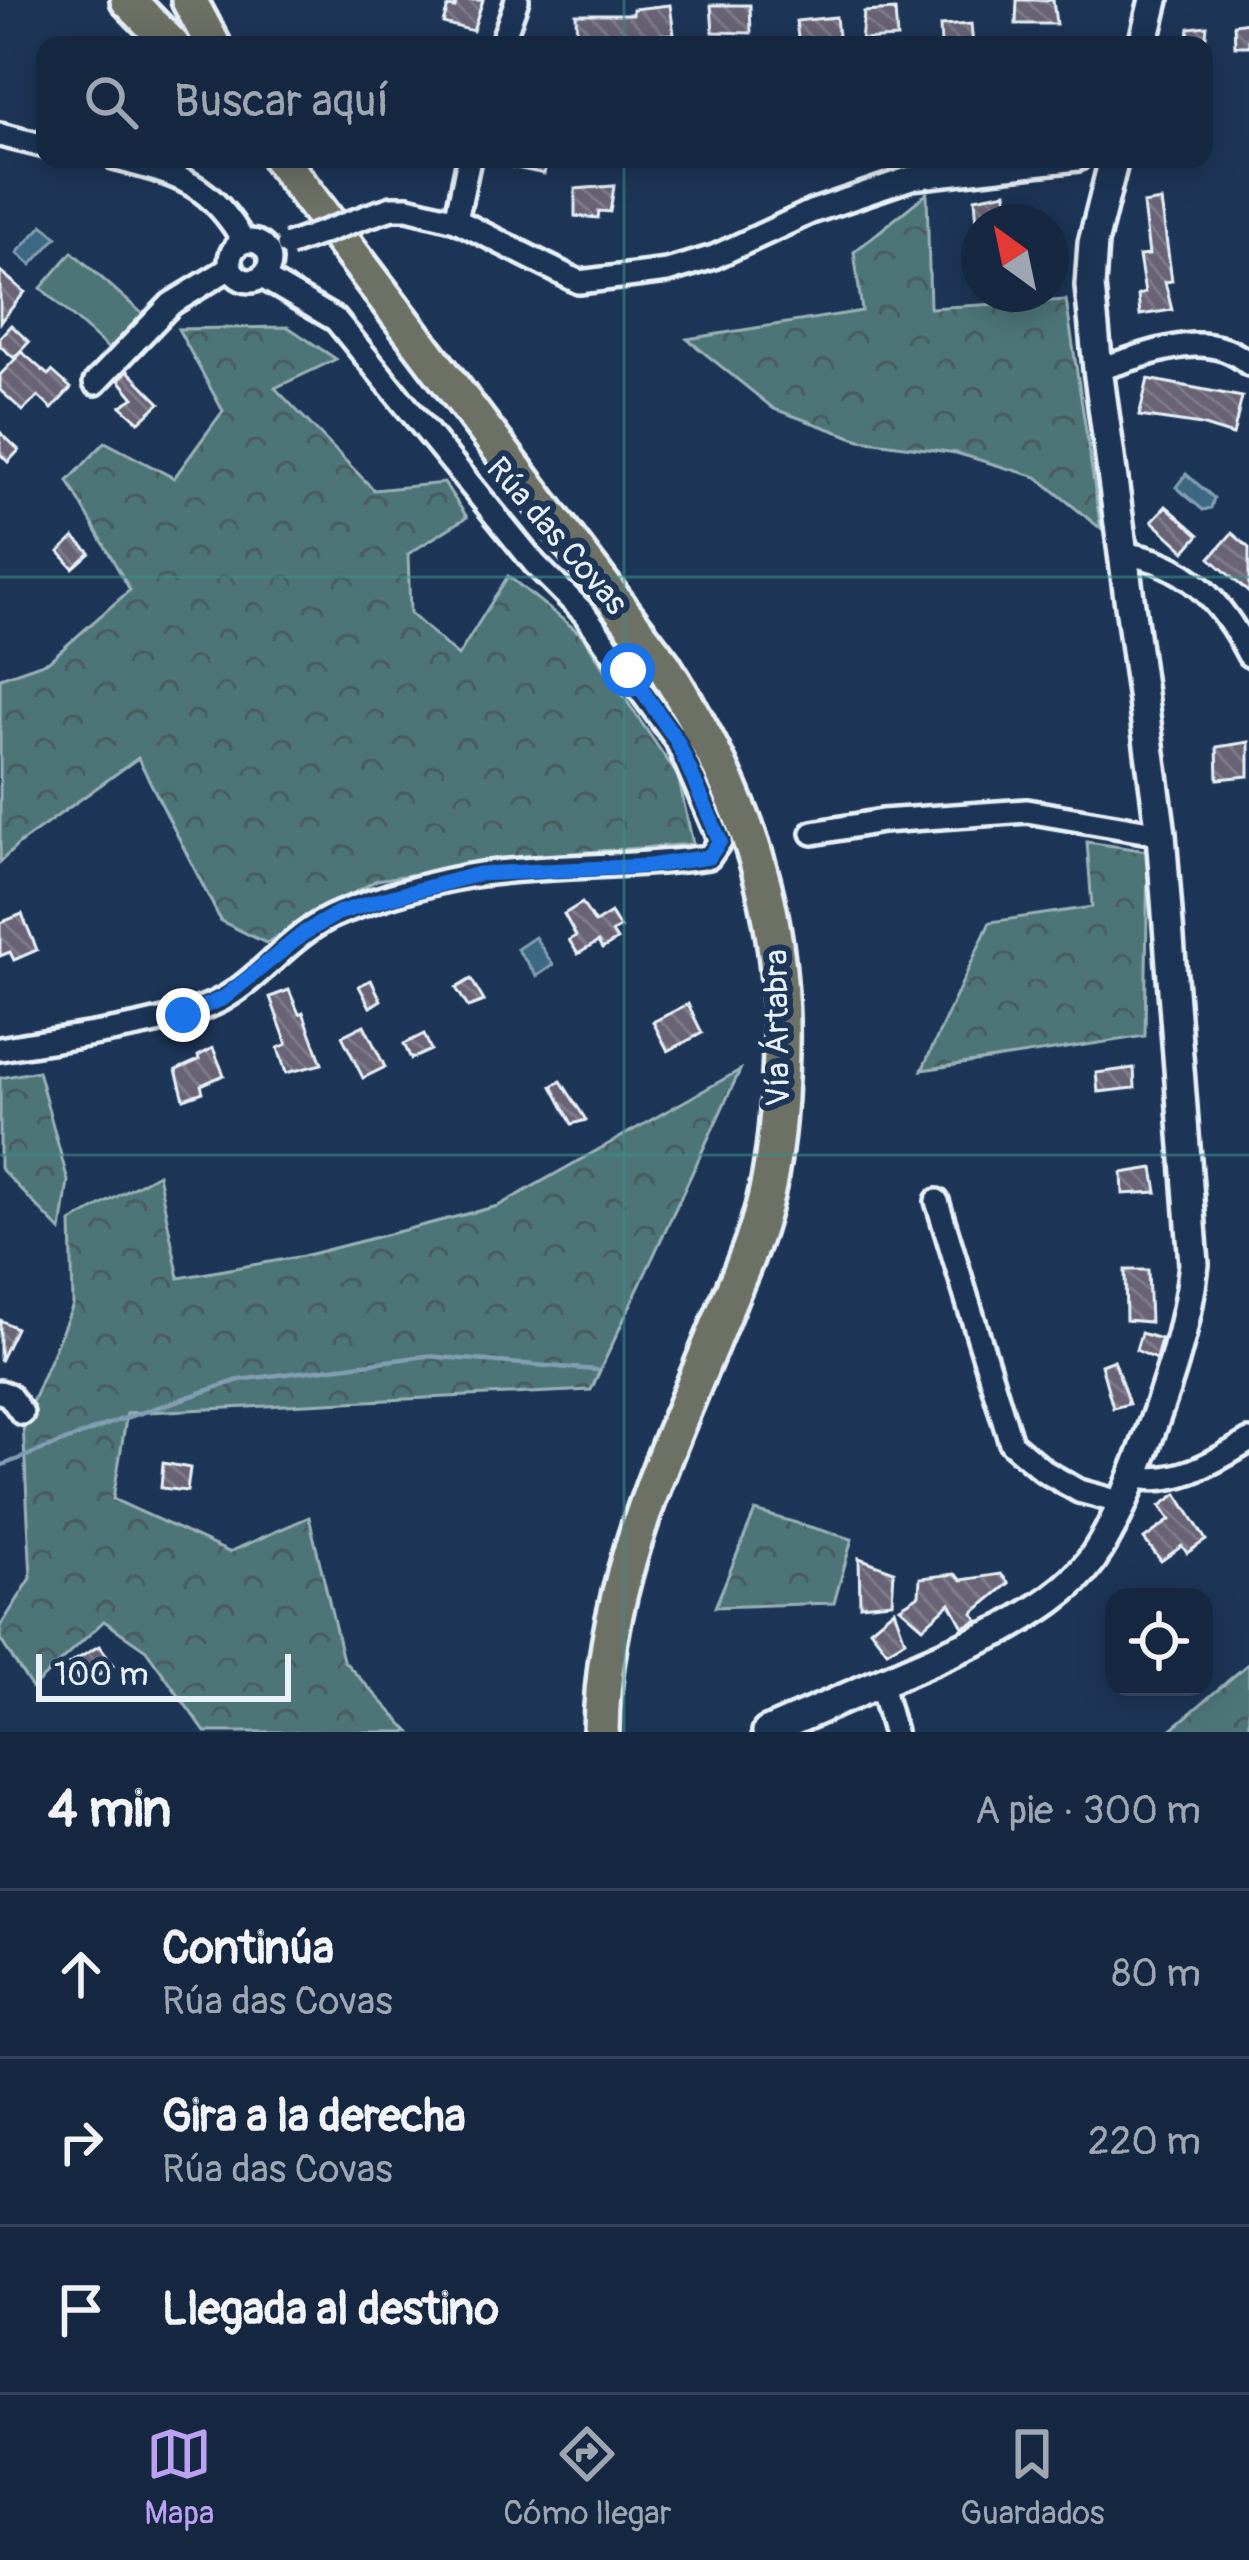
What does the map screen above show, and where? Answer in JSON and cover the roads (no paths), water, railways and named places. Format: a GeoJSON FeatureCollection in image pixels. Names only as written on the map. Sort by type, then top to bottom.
{"type":"FeatureCollection","features":[{"type":"Feature","properties":{"kind":"highway"},"geometry":{"type":"LineString","coordinates":[[128,0],[163,36]]}},
{"type":"Feature","properties":{"kind":"highway"},"geometry":{"type":"LineString","coordinates":[[161,0],[187,36]]}},
{"type":"Feature","properties":{"kind":"highway"},"geometry":{"type":"LineString","coordinates":[[189,0],[208,36]]}},
{"type":"Feature","properties":{"kind":"highway","name":"Vía Ártabra"},"geometry":{"type":"LineString","coordinates":[[287,168],[664,666],[703,729],[741,808],[769,894],[781,970],[783,1030],[778,1120],[760,1221],[646,1496],[615,1602],[601,1696],[601,1732]]}},
{"type":"Feature","properties":{"kind":"street"},"geometry":{"type":"LineString","coordinates":[[504,36],[517,0]]}},
{"type":"Feature","properties":{"kind":"street"},"geometry":{"type":"LineString","coordinates":[[1145,36],[1154,0]]}},
{"type":"Feature","properties":{"kind":"street"},"geometry":{"type":"LineString","coordinates":[[0,135],[36,144]]}},
{"type":"Feature","properties":{"kind":"street"},"geometry":{"type":"LineString","coordinates":[[151,168],[178,175],[211,195],[244,242]]}},
{"type":"Feature","properties":{"kind":"street"},"geometry":{"type":"LineString","coordinates":[[456,220],[468,168]]}},
{"type":"Feature","properties":{"kind":"street"},"geometry":{"type":"LineString","coordinates":[[230,268],[232,252],[244,242],[278,248],[392,208],[407,208],[456,220],[579,283],[622,279],[714,257],[812,212],[911,178],[999,168]]}},
{"type":"Feature","properties":{"kind":"street"},"geometry":{"type":"LineString","coordinates":[[767,1732],[987,1638],[1040,1608],[1089,1564],[1128,1490],[1179,1351],[1194,1264],[1161,834],[1098,369],[1092,265],[1112,168]]}},
{"type":"Feature","properties":{"kind":"street"},"geometry":{"type":"LineString","coordinates":[[230,268],[244,281],[262,277],[278,248]]}},
{"type":"Feature","properties":{"kind":"street"},"geometry":{"type":"LineString","coordinates":[[95,383],[171,304],[230,268]]}},
{"type":"Feature","properties":{"kind":"street","name":"Rúa das Covas"},"geometry":{"type":"LineString","coordinates":[[0,1049],[183,1015],[224,998],[304,933],[338,913],[384,899],[479,874],[649,866],[709,857],[720,841],[677,741],[584,613],[535,564],[336,320],[262,277]]}},
{"type":"Feature","properties":{"kind":"street"},"geometry":{"type":"LineString","coordinates":[[1098,369],[1207,344],[1226,346],[1249,364]]}},
{"type":"Feature","properties":{"kind":"street"},"geometry":{"type":"LineString","coordinates":[[1123,554],[1149,557],[1185,574],[1210,594],[1248,651]]}},
{"type":"Feature","properties":{"kind":"street"},"geometry":{"type":"LineString","coordinates":[[813,832],[882,821],[1027,811],[1161,834]]}},
{"type":"Feature","properties":{"kind":"street"},"geometry":{"type":"LineString","coordinates":[[938,1201],[1011,1443],[1044,1472],[1079,1491],[1128,1490],[1180,1476],[1249,1441]]}},
{"type":"Feature","properties":{"kind":"street"},"geometry":{"type":"LineString","coordinates":[[0,1392],[9,1395],[22,1413]]}},
{"type":"Feature","properties":{"kind":"street"},"geometry":{"type":"LineString","coordinates":[[881,1684],[894,1732]]}},
{"type":"Feature","properties":{"kind":"water"},"geometry":{"type":"Polygon","coordinates":[[[43,225],[57,237],[31,265],[17,253],[43,225]]]}},
{"type":"Feature","properties":{"kind":"water"},"geometry":{"type":"Polygon","coordinates":[[[1186,474],[1214,498],[1211,508],[1203,510],[1176,487],[1186,474]]]}},
{"type":"Feature","properties":{"kind":"water"},"geometry":{"type":"Polygon","coordinates":[[[535,937],[553,965],[537,976],[517,949],[535,937]]]}},
{"type":"Feature","properties":{"kind":"waterway"},"geometry":{"type":"LineString","coordinates":[[0,1466],[239,1380],[426,1356],[596,1370]]}}]}
